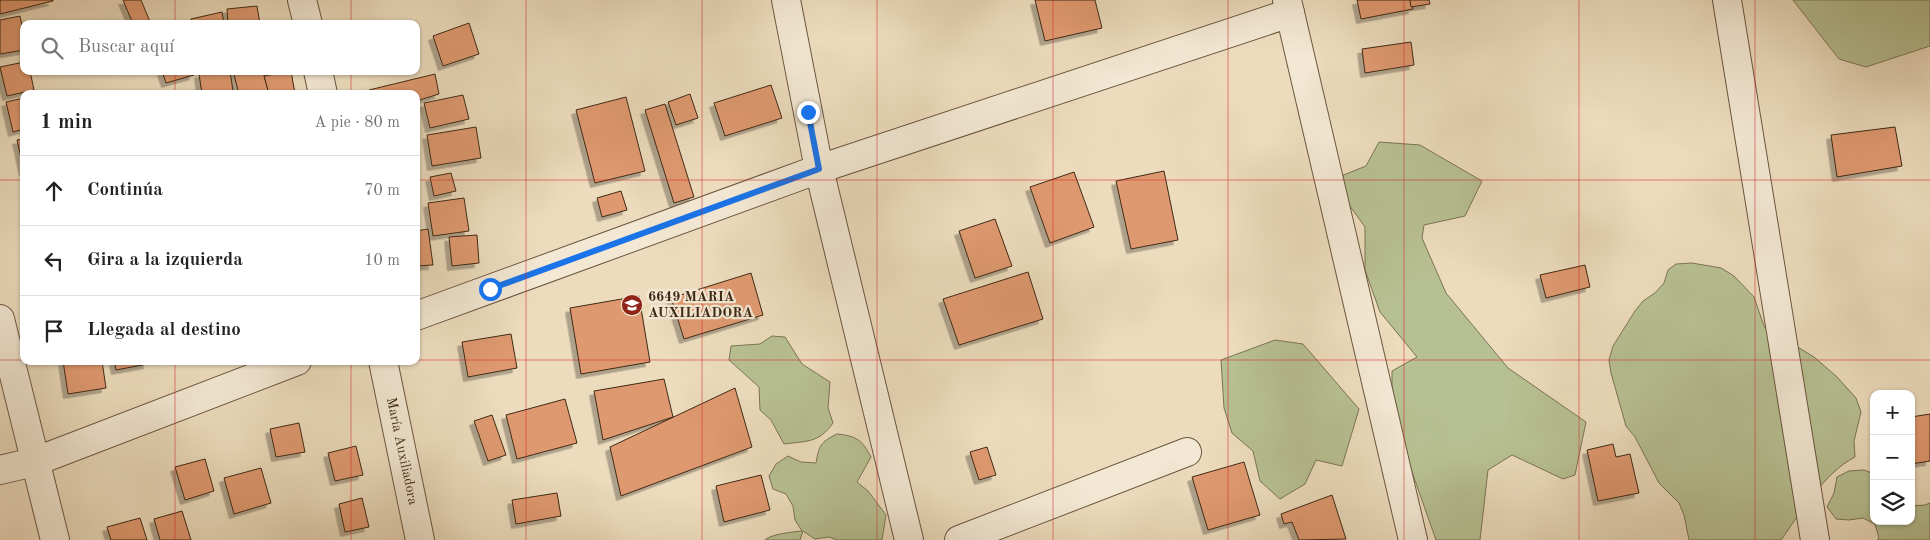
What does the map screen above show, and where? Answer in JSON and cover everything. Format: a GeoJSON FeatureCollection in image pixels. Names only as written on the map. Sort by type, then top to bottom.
{"type":"FeatureCollection","features":[{"type":"Feature","properties":{"kind":"street"},"geometry":{"type":"LineString","coordinates":[[302,0],[307,20]]}},
{"type":"Feature","properties":{"kind":"street"},"geometry":{"type":"LineString","coordinates":[[786,0],[819,169],[909,540]]}},
{"type":"Feature","properties":{"kind":"street"},"geometry":{"type":"LineString","coordinates":[[1727,0],[1815,540]]}},
{"type":"Feature","properties":{"kind":"street"},"geometry":{"type":"LineString","coordinates":[[420,315],[819,169],[1288,6],[1413,540]]}},
{"type":"Feature","properties":{"kind":"street"},"geometry":{"type":"LineString","coordinates":[[319,75],[322,90]]}},
{"type":"Feature","properties":{"kind":"street"},"geometry":{"type":"LineString","coordinates":[[0,319],[34,462],[56,540]]}},
{"type":"Feature","properties":{"kind":"street"},"geometry":{"type":"LineString","coordinates":[[0,470],[34,462],[287,365]]}},
{"type":"Feature","properties":{"kind":"street","name":"María Auxiliadora"},"geometry":{"type":"LineString","coordinates":[[384,365],[420,540]]}},
{"type":"Feature","properties":{"kind":"street"},"geometry":{"type":"LineString","coordinates":[[959,540],[1187,452]]}},
{"type":"Feature","properties":{"kind":"green space"},"geometry":{"type":"Polygon","coordinates":[[[1793,0],[1930,0],[1930,46],[1866,67],[1839,59],[1793,0]]]}},
{"type":"Feature","properties":{"kind":"green space"},"geometry":{"type":"Polygon","coordinates":[[[1379,142],[1420,145],[1482,181],[1465,216],[1424,225],[1422,238],[1446,293],[1508,368],[1586,422],[1575,475],[1563,479],[1512,455],[1488,470],[1480,540],[1436,540],[1392,415],[1392,371],[1417,357],[1380,312],[1365,270],[1365,227],[1339,191],[1341,176],[1366,166],[1379,142]]]}},
{"type":"Feature","properties":{"kind":"green space"},"geometry":{"type":"Polygon","coordinates":[[[1692,263],[1721,268],[1734,276],[1754,297],[1764,326],[1773,337],[1814,357],[1836,376],[1856,398],[1861,412],[1854,441],[1855,457],[1844,464],[1823,483],[1781,540],[1689,540],[1684,515],[1679,503],[1659,483],[1635,437],[1626,426],[1611,373],[1609,360],[1613,346],[1643,301],[1655,293],[1664,283],[1668,270],[1676,264],[1692,263]]]}},
{"type":"Feature","properties":{"kind":"green space"},"geometry":{"type":"Polygon","coordinates":[[[772,336],[785,337],[802,364],[830,382],[828,408],[833,423],[828,430],[817,438],[784,444],[771,420],[760,410],[759,387],[729,360],[731,346],[760,344],[772,336]]]}},
{"type":"Feature","properties":{"kind":"green space"},"geometry":{"type":"Polygon","coordinates":[[[1275,340],[1303,344],[1359,409],[1342,466],[1316,460],[1305,484],[1280,499],[1260,481],[1253,451],[1232,433],[1224,408],[1221,360],[1275,340]]]}},
{"type":"Feature","properties":{"kind":"green space"},"geometry":{"type":"Polygon","coordinates":[[[837,434],[858,440],[871,457],[857,482],[868,491],[886,515],[882,540],[837,540],[829,537],[815,539],[803,531],[800,540],[765,540],[777,535],[802,531],[795,520],[793,506],[786,494],[773,489],[769,476],[776,464],[788,456],[801,462],[816,463],[821,445],[837,434]]]}},
{"type":"Feature","properties":{"kind":"green space"},"geometry":{"type":"Polygon","coordinates":[[[1864,470],[1870,472],[1870,522],[1863,518],[1836,519],[1827,507],[1834,493],[1837,477],[1849,471],[1864,470]]]}},
{"type":"Feature","properties":{"kind":"green space"},"geometry":{"type":"Polygon","coordinates":[[[1930,503],[1930,540],[1877,540],[1879,538],[1875,525],[1915,525],[1915,506],[1930,503]]]}},
{"type":"Feature","properties":{"kind":"building"},"geometry":{"type":"Polygon","coordinates":[[[0,0],[53,0],[53,1],[0,14],[0,0]]]}},
{"type":"Feature","properties":{"kind":"building"},"geometry":{"type":"Polygon","coordinates":[[[123,0],[141,0],[149,20],[131,20],[123,0]]]}},
{"type":"Feature","properties":{"kind":"building"},"geometry":{"type":"Polygon","coordinates":[[[1035,0],[1095,0],[1102,28],[1045,41],[1035,0]]]}},
{"type":"Feature","properties":{"kind":"building"},"geometry":{"type":"Polygon","coordinates":[[[1357,0],[1411,0],[1413,9],[1361,19],[1357,0]]]}},
{"type":"Feature","properties":{"kind":"building"},"geometry":{"type":"Polygon","coordinates":[[[1410,0],[1429,0],[1430,4],[1411,7],[1410,0]]]}},
{"type":"Feature","properties":{"kind":"building"},"geometry":{"type":"Polygon","coordinates":[[[257,6],[259,20],[228,20],[227,9],[257,6]]]}},
{"type":"Feature","properties":{"kind":"building"},"geometry":{"type":"Polygon","coordinates":[[[222,12],[223,20],[191,20],[222,12]]]}},
{"type":"Feature","properties":{"kind":"building"},"geometry":{"type":"Polygon","coordinates":[[[20,16],[20,51],[0,54],[0,20],[20,16]]]}},
{"type":"Feature","properties":{"kind":"building"},"geometry":{"type":"Polygon","coordinates":[[[469,23],[479,54],[443,66],[433,36],[469,23]]]}},
{"type":"Feature","properties":{"kind":"building"},"geometry":{"type":"Polygon","coordinates":[[[1411,42],[1414,65],[1365,73],[1362,49],[1411,42]]]}},
{"type":"Feature","properties":{"kind":"building"},"geometry":{"type":"Polygon","coordinates":[[[20,63],[20,75],[31,75],[34,90],[20,90],[20,93],[7,96],[0,67],[20,63]]]}},
{"type":"Feature","properties":{"kind":"building"},"geometry":{"type":"Polygon","coordinates":[[[435,74],[439,94],[420,100],[420,90],[369,90],[435,74]]]}},
{"type":"Feature","properties":{"kind":"building"},"geometry":{"type":"Polygon","coordinates":[[[163,75],[194,75],[166,83],[163,75]]]}},
{"type":"Feature","properties":{"kind":"building"},"geometry":{"type":"Polygon","coordinates":[[[199,75],[231,75],[233,90],[201,90],[199,75]]]}},
{"type":"Feature","properties":{"kind":"building"},"geometry":{"type":"Polygon","coordinates":[[[234,75],[264,75],[268,90],[238,90],[234,75]]]}},
{"type":"Feature","properties":{"kind":"building"},"geometry":{"type":"Polygon","coordinates":[[[292,75],[294,90],[268,90],[264,76],[292,75]]]}},
{"type":"Feature","properties":{"kind":"building"},"geometry":{"type":"Polygon","coordinates":[[[771,85],[782,118],[725,136],[714,103],[771,85]]]}},
{"type":"Feature","properties":{"kind":"building"},"geometry":{"type":"Polygon","coordinates":[[[690,94],[698,118],[676,125],[668,102],[690,94]]]}},
{"type":"Feature","properties":{"kind":"building"},"geometry":{"type":"Polygon","coordinates":[[[463,95],[469,119],[430,128],[424,103],[463,95]]]}},
{"type":"Feature","properties":{"kind":"building"},"geometry":{"type":"Polygon","coordinates":[[[626,97],[645,171],[595,183],[576,110],[626,97]]]}},
{"type":"Feature","properties":{"kind":"building"},"geometry":{"type":"Polygon","coordinates":[[[20,99],[20,130],[13,132],[6,102],[20,99]]]}},
{"type":"Feature","properties":{"kind":"building"},"geometry":{"type":"Polygon","coordinates":[[[665,104],[694,197],[674,203],[645,110],[665,104]]]}},
{"type":"Feature","properties":{"kind":"building"},"geometry":{"type":"Polygon","coordinates":[[[476,127],[481,158],[432,166],[427,135],[476,127]]]}},
{"type":"Feature","properties":{"kind":"building"},"geometry":{"type":"Polygon","coordinates":[[[1895,127],[1902,166],[1837,177],[1831,135],[1895,127]]]}},
{"type":"Feature","properties":{"kind":"building"},"geometry":{"type":"Polygon","coordinates":[[[17,140],[20,140],[20,153],[17,140]]]}},
{"type":"Feature","properties":{"kind":"building"},"geometry":{"type":"Polygon","coordinates":[[[1164,171],[1178,240],[1131,249],[1116,181],[1164,171]]]}},
{"type":"Feature","properties":{"kind":"building"},"geometry":{"type":"Polygon","coordinates":[[[1074,172],[1094,227],[1050,243],[1030,187],[1074,172]]]}},
{"type":"Feature","properties":{"kind":"building"},"geometry":{"type":"Polygon","coordinates":[[[451,173],[456,191],[434,196],[430,177],[451,173]]]}},
{"type":"Feature","properties":{"kind":"building"},"geometry":{"type":"Polygon","coordinates":[[[621,191],[627,210],[602,217],[597,198],[621,191]]]}},
{"type":"Feature","properties":{"kind":"building"},"geometry":{"type":"Polygon","coordinates":[[[464,198],[469,231],[433,236],[428,203],[464,198]]]}},
{"type":"Feature","properties":{"kind":"building"},"geometry":{"type":"Polygon","coordinates":[[[995,219],[1012,266],[975,278],[959,231],[995,219]]]}},
{"type":"Feature","properties":{"kind":"building"},"geometry":{"type":"Polygon","coordinates":[[[428,229],[433,265],[420,266],[420,230],[428,229]]]}},
{"type":"Feature","properties":{"kind":"building"},"geometry":{"type":"Polygon","coordinates":[[[477,235],[479,263],[452,266],[449,237],[477,235]]]}},
{"type":"Feature","properties":{"kind":"building"},"geometry":{"type":"Polygon","coordinates":[[[1585,265],[1590,287],[1546,298],[1540,275],[1585,265]]]}},
{"type":"Feature","properties":{"kind":"building"},"geometry":{"type":"Polygon","coordinates":[[[1028,272],[1043,319],[959,345],[943,299],[1028,272]]]}},
{"type":"Feature","properties":{"kind":"building"},"geometry":{"type":"Polygon","coordinates":[[[751,273],[763,315],[684,339],[671,298],[751,273]]]}},
{"type":"Feature","properties":{"kind":"building"},"geometry":{"type":"Polygon","coordinates":[[[639,296],[650,362],[581,374],[570,308],[639,296]]]}},
{"type":"Feature","properties":{"kind":"building"},"geometry":{"type":"Polygon","coordinates":[[[511,334],[517,368],[468,377],[462,342],[511,334]]]}},
{"type":"Feature","properties":{"kind":"building"},"geometry":{"type":"Polygon","coordinates":[[[64,365],[103,365],[106,388],[68,394],[64,365]]]}},
{"type":"Feature","properties":{"kind":"building"},"geometry":{"type":"Polygon","coordinates":[[[115,365],[143,365],[116,370],[115,365]]]}},
{"type":"Feature","properties":{"kind":"building"},"geometry":{"type":"Polygon","coordinates":[[[664,379],[673,417],[603,440],[594,391],[664,379]]]}},
{"type":"Feature","properties":{"kind":"building"},"geometry":{"type":"Polygon","coordinates":[[[735,388],[752,447],[621,496],[610,447],[735,388]]]}},
{"type":"Feature","properties":{"kind":"building"},"geometry":{"type":"Polygon","coordinates":[[[565,399],[577,443],[517,459],[506,415],[565,399]]]}},
{"type":"Feature","properties":{"kind":"building"},"geometry":{"type":"Polygon","coordinates":[[[1930,414],[1930,461],[1915,463],[1915,416],[1930,414]]]}},
{"type":"Feature","properties":{"kind":"building"},"geometry":{"type":"Polygon","coordinates":[[[492,415],[506,455],[488,461],[474,421],[492,415]]]}},
{"type":"Feature","properties":{"kind":"building"},"geometry":{"type":"Polygon","coordinates":[[[299,423],[305,452],[276,457],[270,429],[299,423]]]}},
{"type":"Feature","properties":{"kind":"building"},"geometry":{"type":"Polygon","coordinates":[[[1613,444],[1616,457],[1630,454],[1639,493],[1598,501],[1587,450],[1613,444]]]}},
{"type":"Feature","properties":{"kind":"building"},"geometry":{"type":"Polygon","coordinates":[[[356,446],[363,475],[335,481],[328,453],[356,446]]]}},
{"type":"Feature","properties":{"kind":"building"},"geometry":{"type":"Polygon","coordinates":[[[987,447],[996,475],[979,480],[970,452],[987,447]]]}},
{"type":"Feature","properties":{"kind":"building"},"geometry":{"type":"Polygon","coordinates":[[[205,459],[214,491],[185,500],[175,467],[205,459]]]}},
{"type":"Feature","properties":{"kind":"building"},"geometry":{"type":"Polygon","coordinates":[[[1244,462],[1260,515],[1208,530],[1192,477],[1244,462]]]}},
{"type":"Feature","properties":{"kind":"building"},"geometry":{"type":"Polygon","coordinates":[[[261,468],[271,503],[234,514],[224,478],[261,468]]]}},
{"type":"Feature","properties":{"kind":"building"},"geometry":{"type":"Polygon","coordinates":[[[761,475],[770,510],[724,522],[716,486],[761,475]]]}},
{"type":"Feature","properties":{"kind":"building"},"geometry":{"type":"Polygon","coordinates":[[[557,493],[561,516],[516,524],[512,500],[557,493]]]}},
{"type":"Feature","properties":{"kind":"building"},"geometry":{"type":"Polygon","coordinates":[[[1332,495],[1346,539],[1299,540],[1292,522],[1284,524],[1281,514],[1332,495]]]}},
{"type":"Feature","properties":{"kind":"building"},"geometry":{"type":"Polygon","coordinates":[[[362,498],[369,527],[345,532],[339,504],[362,498]]]}},
{"type":"Feature","properties":{"kind":"building"},"geometry":{"type":"Polygon","coordinates":[[[182,511],[191,540],[160,540],[154,519],[182,511]]]}},
{"type":"Feature","properties":{"kind":"building"},"geometry":{"type":"Polygon","coordinates":[[[140,518],[147,540],[111,540],[107,527],[140,518]]]}},
{"type":"Feature","properties":{"kind":"place","name":"6649 MARIA AUXILIADORA"},"geometry":{"type":"Point","coordinates":[632,305]}},
{"type":"Feature","properties":{"kind":"route"},"geometry":{"type":"LineString","coordinates":[[490,289],[819,169],[808,112]]}}]}
